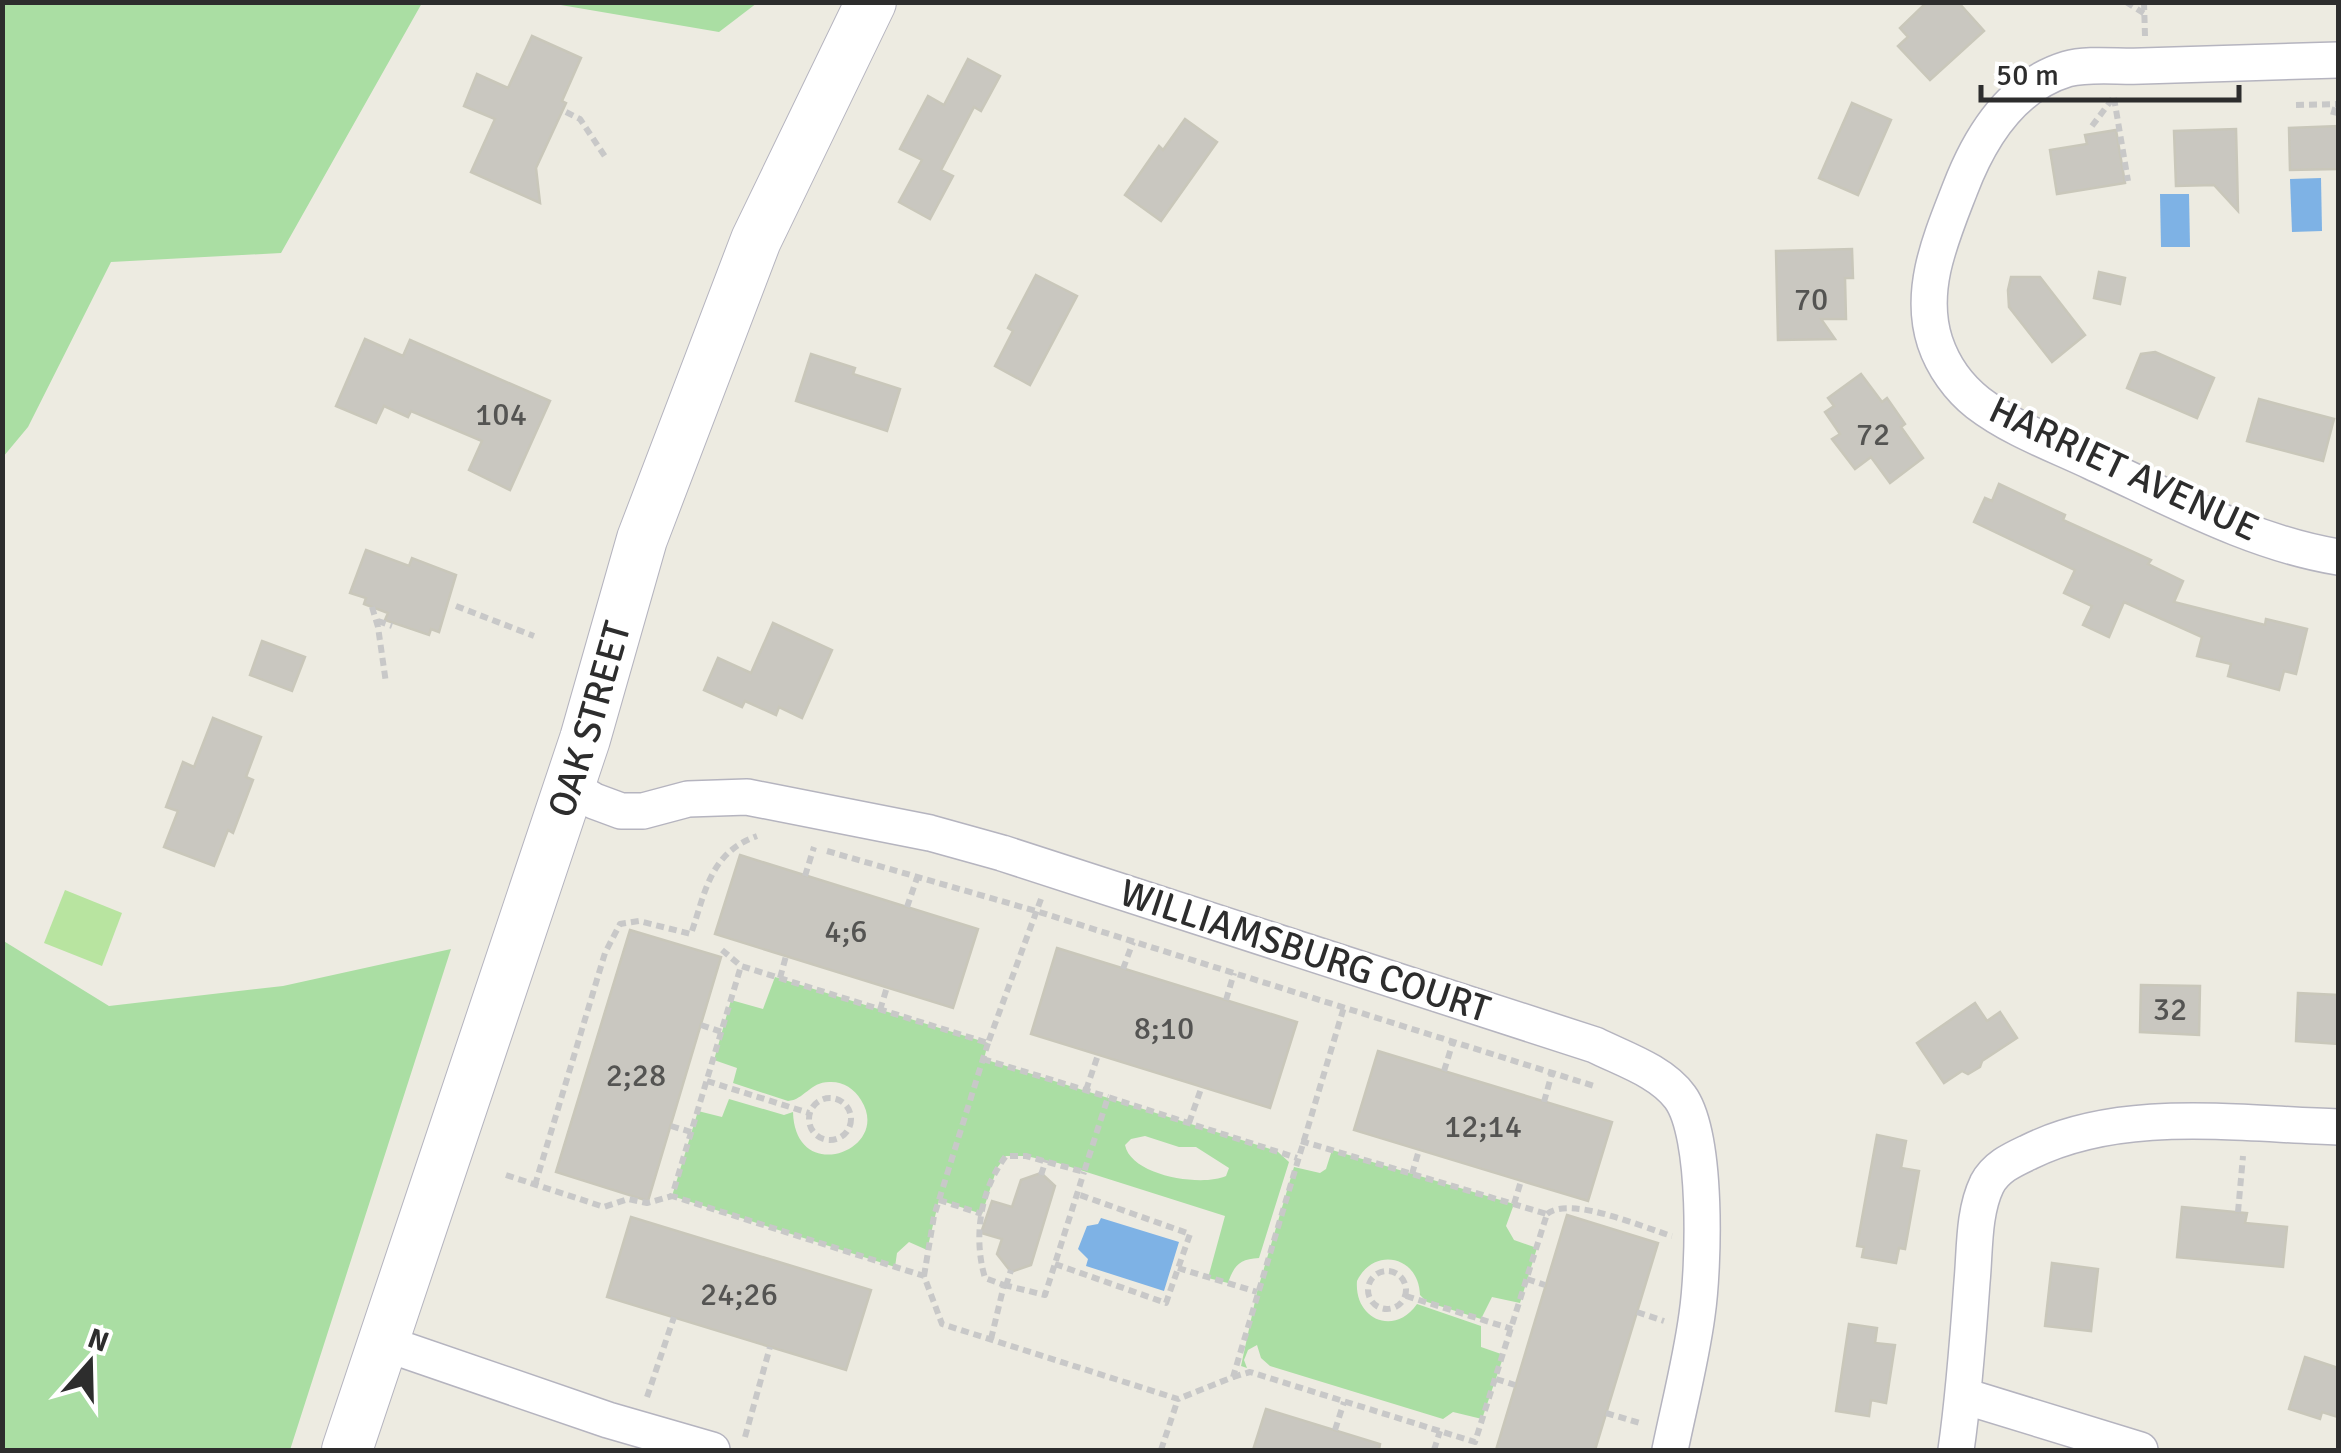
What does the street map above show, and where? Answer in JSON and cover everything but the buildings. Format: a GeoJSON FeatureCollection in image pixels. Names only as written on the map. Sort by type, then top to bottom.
{"type":"FeatureCollection","features":[{"type":"Feature","properties":{"kind":"street","name":"OAK STREET"},"geometry":{"type":"LineString","coordinates":[[347,1450],[569,786],[637,554],[746,266],[816,110],[871,2]]}},
{"type":"Feature","properties":{"kind":"street","name":"HARRIET AVENUE"},"geometry":{"type":"LineString","coordinates":[[2338,60],[2112,82],[2068,68],[2026,90],[1993,124],[1968,169],[1931,273],[1928,304],[1935,342],[1953,380],[1978,403],[2013,425],[2190,508],[2252,532],[2338,557]]}},
{"type":"Feature","properties":{"kind":"street","name":"WILLIAMSBURG COURT"},"geometry":{"type":"LineString","coordinates":[[569,786],[594,802],[621,810],[643,811],[688,800],[747,798],[930,833],[1596,1045],[1664,1080],[1681,1098],[1695,1134],[1702,1179],[1698,1313],[1653,1438]]}},
{"type":"Feature","properties":{"kind":"street"},"geometry":{"type":"LineString","coordinates":[[1956,1450],[1977,1224],[1987,1184],[2003,1164],[2060,1137],[2106,1126],[2159,1123],[2338,1127]]}},
{"type":"Feature","properties":{"kind":"street"},"geometry":{"type":"LineString","coordinates":[[384,1343],[637,1429],[712,1450]]}},
{"type":"Feature","properties":{"kind":"street"},"geometry":{"type":"LineString","coordinates":[[1964,1396],[2140,1450]]}},
{"type":"Feature","properties":{"kind":"path"},"geometry":{"type":"LineString","coordinates":[[2126,2],[2145,14]]}},
{"type":"Feature","properties":{"kind":"path"},"geometry":{"type":"LineString","coordinates":[[2092,126],[2112,82]]}},
{"type":"Feature","properties":{"kind":"path"},"geometry":{"type":"LineString","coordinates":[[2112,82],[2128,181]]}},
{"type":"Feature","properties":{"kind":"path"},"geometry":{"type":"LineString","coordinates":[[2296,105],[2337,104],[2333,115]]}},
{"type":"Feature","properties":{"kind":"path"},"geometry":{"type":"LineString","coordinates":[[566,112],[580,120],[606,158]]}},
{"type":"Feature","properties":{"kind":"path"},"geometry":{"type":"LineString","coordinates":[[456,606],[534,636]]}},
{"type":"Feature","properties":{"kind":"path"},"geometry":{"type":"LineString","coordinates":[[372,607],[386,683]]}},
{"type":"Feature","properties":{"kind":"path"},"geometry":{"type":"LineString","coordinates":[[376,620],[392,626]]}},
{"type":"Feature","properties":{"kind":"path"},"geometry":{"type":"LineString","coordinates":[[535,1186],[604,953],[620,924],[639,921],[691,934],[719,860],[736,843],[765,833]]}},
{"type":"Feature","properties":{"kind":"path"},"geometry":{"type":"LineString","coordinates":[[798,842],[1036,911],[1607,1090]]}},
{"type":"Feature","properties":{"kind":"path"},"geometry":{"type":"LineString","coordinates":[[805,876],[814,847]]}},
{"type":"Feature","properties":{"kind":"path"},"geometry":{"type":"LineString","coordinates":[[1052,869],[988,1044],[939,1200],[924,1276],[942,1324],[1178,1399],[1250,1372],[1475,1442],[1548,1214],[1555,1208],[1573,1206],[1673,1239],[1674,1219]]}},
{"type":"Feature","properties":{"kind":"path"},"geometry":{"type":"LineString","coordinates":[[907,907],[917,878]]}},
{"type":"Feature","properties":{"kind":"path"},"geometry":{"type":"LineString","coordinates":[[1124,969],[1133,942]]}},
{"type":"Feature","properties":{"kind":"path"},"geometry":{"type":"LineString","coordinates":[[722,950],[741,966],[988,1044]]}},
{"type":"Feature","properties":{"kind":"path"},"geometry":{"type":"LineString","coordinates":[[780,978],[786,956]]}},
{"type":"Feature","properties":{"kind":"path"},"geometry":{"type":"LineString","coordinates":[[672,1196],[741,966]]}},
{"type":"Feature","properties":{"kind":"path"},"geometry":{"type":"LineString","coordinates":[[1233,1376],[1302,1141],[1360,969]]}},
{"type":"Feature","properties":{"kind":"path"},"geometry":{"type":"LineString","coordinates":[[1226,1000],[1234,974]]}},
{"type":"Feature","properties":{"kind":"path"},"geometry":{"type":"LineString","coordinates":[[880,1010],[887,987]]}},
{"type":"Feature","properties":{"kind":"path"},"geometry":{"type":"LineString","coordinates":[[701,1025],[722,1032]]}},
{"type":"Feature","properties":{"kind":"path"},"geometry":{"type":"LineString","coordinates":[[1444,1071],[1453,1042]]}},
{"type":"Feature","properties":{"kind":"path"},"geometry":{"type":"LineString","coordinates":[[1086,1090],[1098,1055]]}},
{"type":"Feature","properties":{"kind":"path"},"geometry":{"type":"LineString","coordinates":[[983,1059],[1297,1158]]}},
{"type":"Feature","properties":{"kind":"path"},"geometry":{"type":"LineString","coordinates":[[1544,1102],[1552,1073]]}},
{"type":"Feature","properties":{"kind":"path"},"geometry":{"type":"LineString","coordinates":[[707,1080],[809,1114]]}},
{"type":"Feature","properties":{"kind":"path"},"geometry":{"type":"LineString","coordinates":[[1189,1123],[1202,1086]]}},
{"type":"Feature","properties":{"kind":"path"},"geometry":{"type":"LineString","coordinates":[[1084,1172],[1046,1160],[1006,1156],[997,1168],[978,1233],[985,1278],[1045,1295],[1108,1098]]}},
{"type":"Feature","properties":{"kind":"path"},"geometry":{"type":"LineString","coordinates":[[836,1099],[846,1106],[850,1126],[841,1137],[820,1138],[810,1127],[809,1114],[822,1100],[836,1099]]}},
{"type":"Feature","properties":{"kind":"path"},"geometry":{"type":"LineString","coordinates":[[2238,1212],[2246,1124]]}},
{"type":"Feature","properties":{"kind":"path"},"geometry":{"type":"LineString","coordinates":[[670,1126],[691,1132]]}},
{"type":"Feature","properties":{"kind":"path"},"geometry":{"type":"LineString","coordinates":[[1302,1141],[1548,1214]]}},
{"type":"Feature","properties":{"kind":"path"},"geometry":{"type":"LineString","coordinates":[[1412,1174],[1419,1150]]}},
{"type":"Feature","properties":{"kind":"path"},"geometry":{"type":"LineString","coordinates":[[1042,1175],[1046,1160]]}},
{"type":"Feature","properties":{"kind":"path"},"geometry":{"type":"LineString","coordinates":[[506,1175],[604,1207],[628,1199],[647,1204],[672,1196],[924,1276]]}},
{"type":"Feature","properties":{"kind":"path"},"geometry":{"type":"LineString","coordinates":[[1514,1204],[1521,1182]]}},
{"type":"Feature","properties":{"kind":"path"},"geometry":{"type":"LineString","coordinates":[[1055,1264],[1166,1303],[1190,1234],[1077,1194]]}},
{"type":"Feature","properties":{"kind":"path"},"geometry":{"type":"LineString","coordinates":[[939,1200],[982,1214]]}},
{"type":"Feature","properties":{"kind":"path"},"geometry":{"type":"LineString","coordinates":[[1178,1268],[1257,1292]]}},
{"type":"Feature","properties":{"kind":"path"},"geometry":{"type":"LineString","coordinates":[[991,1339],[1011,1270]]}},
{"type":"Feature","properties":{"kind":"path"},"geometry":{"type":"LineString","coordinates":[[1390,1272],[1402,1278],[1406,1296],[1398,1306],[1386,1310],[1370,1300],[1368,1288],[1378,1273],[1390,1272]]}},
{"type":"Feature","properties":{"kind":"path"},"geometry":{"type":"LineString","coordinates":[[1527,1278],[1546,1285]]}},
{"type":"Feature","properties":{"kind":"path"},"geometry":{"type":"LineString","coordinates":[[1406,1296],[1512,1329]]}},
{"type":"Feature","properties":{"kind":"path"},"geometry":{"type":"LineString","coordinates":[[1661,1340],[1666,1305]]}},
{"type":"Feature","properties":{"kind":"path"},"geometry":{"type":"LineString","coordinates":[[1637,1312],[1664,1321]]}},
{"type":"Feature","properties":{"kind":"path"},"geometry":{"type":"LineString","coordinates":[[637,1429],[674,1317]]}},
{"type":"Feature","properties":{"kind":"path"},"geometry":{"type":"LineString","coordinates":[[741,1450],[770,1347]]}},
{"type":"Feature","properties":{"kind":"path"},"geometry":{"type":"LineString","coordinates":[[1496,1379],[1516,1385]]}},
{"type":"Feature","properties":{"kind":"path"},"geometry":{"type":"LineString","coordinates":[[1161,1450],[1178,1399]]}},
{"type":"Feature","properties":{"kind":"path"},"geometry":{"type":"LineString","coordinates":[[1335,1430],[1344,1402]]}},
{"type":"Feature","properties":{"kind":"path"},"geometry":{"type":"LineString","coordinates":[[1649,1410],[1653,1438]]}},
{"type":"Feature","properties":{"kind":"path"},"geometry":{"type":"LineString","coordinates":[[1606,1413],[1653,1438]]}},
{"type":"Feature","properties":{"kind":"path"},"geometry":{"type":"LineString","coordinates":[[1434,1450],[1440,1431]]}},
{"type":"Feature","properties":{"kind":"green space"},"geometry":{"type":"Polygon","coordinates":[[[3,2],[422,3],[281,253],[111,262],[28,427],[3,457],[3,2]]]}},
{"type":"Feature","properties":{"kind":"green space"},"geometry":{"type":"Polygon","coordinates":[[[757,2],[719,32],[549,3],[757,2]]]}},
{"type":"Feature","properties":{"kind":"green space"},"geometry":{"type":"Polygon","coordinates":[[[65,890],[122,913],[102,966],[44,943],[65,890]]]}},
{"type":"Feature","properties":{"kind":"green space"},"geometry":{"type":"Polygon","coordinates":[[[2,940],[109,1006],[283,986],[451,949],[290,1450],[3,1450],[2,940]]]}},
{"type":"Feature","properties":{"kind":"green space"},"geometry":{"type":"Polygon","coordinates":[[[775,977],[988,1043],[984,1059],[1277,1151],[1289,1162],[1259,1258],[1238,1264],[1228,1283],[1208,1278],[1225,1216],[1026,1156],[1006,1156],[997,1168],[982,1214],[939,1200],[927,1250],[909,1242],[897,1253],[895,1267],[672,1196],[698,1111],[722,1117],[729,1099],[784,1115],[793,1112],[798,1135],[809,1149],[824,1154],[840,1153],[854,1146],[864,1134],[867,1118],[861,1100],[847,1086],[822,1083],[788,1101],[733,1083],[737,1068],[714,1060],[731,1000],[763,1009],[775,977]],[[1145,1136],[1131,1139],[1125,1145],[1140,1164],[1169,1176],[1201,1180],[1226,1176],[1229,1168],[1196,1147],[1179,1147],[1145,1136]]]}},
{"type":"Feature","properties":{"kind":"green space"},"geometry":{"type":"Polygon","coordinates":[[[1332,1150],[1514,1204],[1506,1226],[1514,1240],[1537,1248],[1520,1303],[1492,1297],[1481,1319],[1427,1302],[1420,1295],[1412,1271],[1395,1260],[1374,1263],[1357,1281],[1362,1305],[1377,1319],[1398,1320],[1417,1304],[1481,1326],[1481,1347],[1504,1355],[1482,1419],[1453,1412],[1443,1419],[1270,1366],[1261,1358],[1257,1345],[1248,1350],[1244,1360],[1247,1368],[1241,1366],[1257,1292],[1294,1167],[1320,1173],[1326,1169],[1332,1150]]]}},
{"type":"Feature","properties":{"kind":"water"},"geometry":{"type":"Polygon","coordinates":[[[2321,178],[2322,231],[2292,232],[2290,179],[2321,178]]]}},
{"type":"Feature","properties":{"kind":"water"},"geometry":{"type":"Polygon","coordinates":[[[2160,194],[2189,194],[2190,247],[2161,247],[2160,194]]]}},
{"type":"Feature","properties":{"kind":"water"},"geometry":{"type":"Polygon","coordinates":[[[1101,1218],[1179,1242],[1164,1291],[1086,1266],[1088,1259],[1078,1249],[1087,1226],[1098,1224],[1101,1218]]]}}]}
